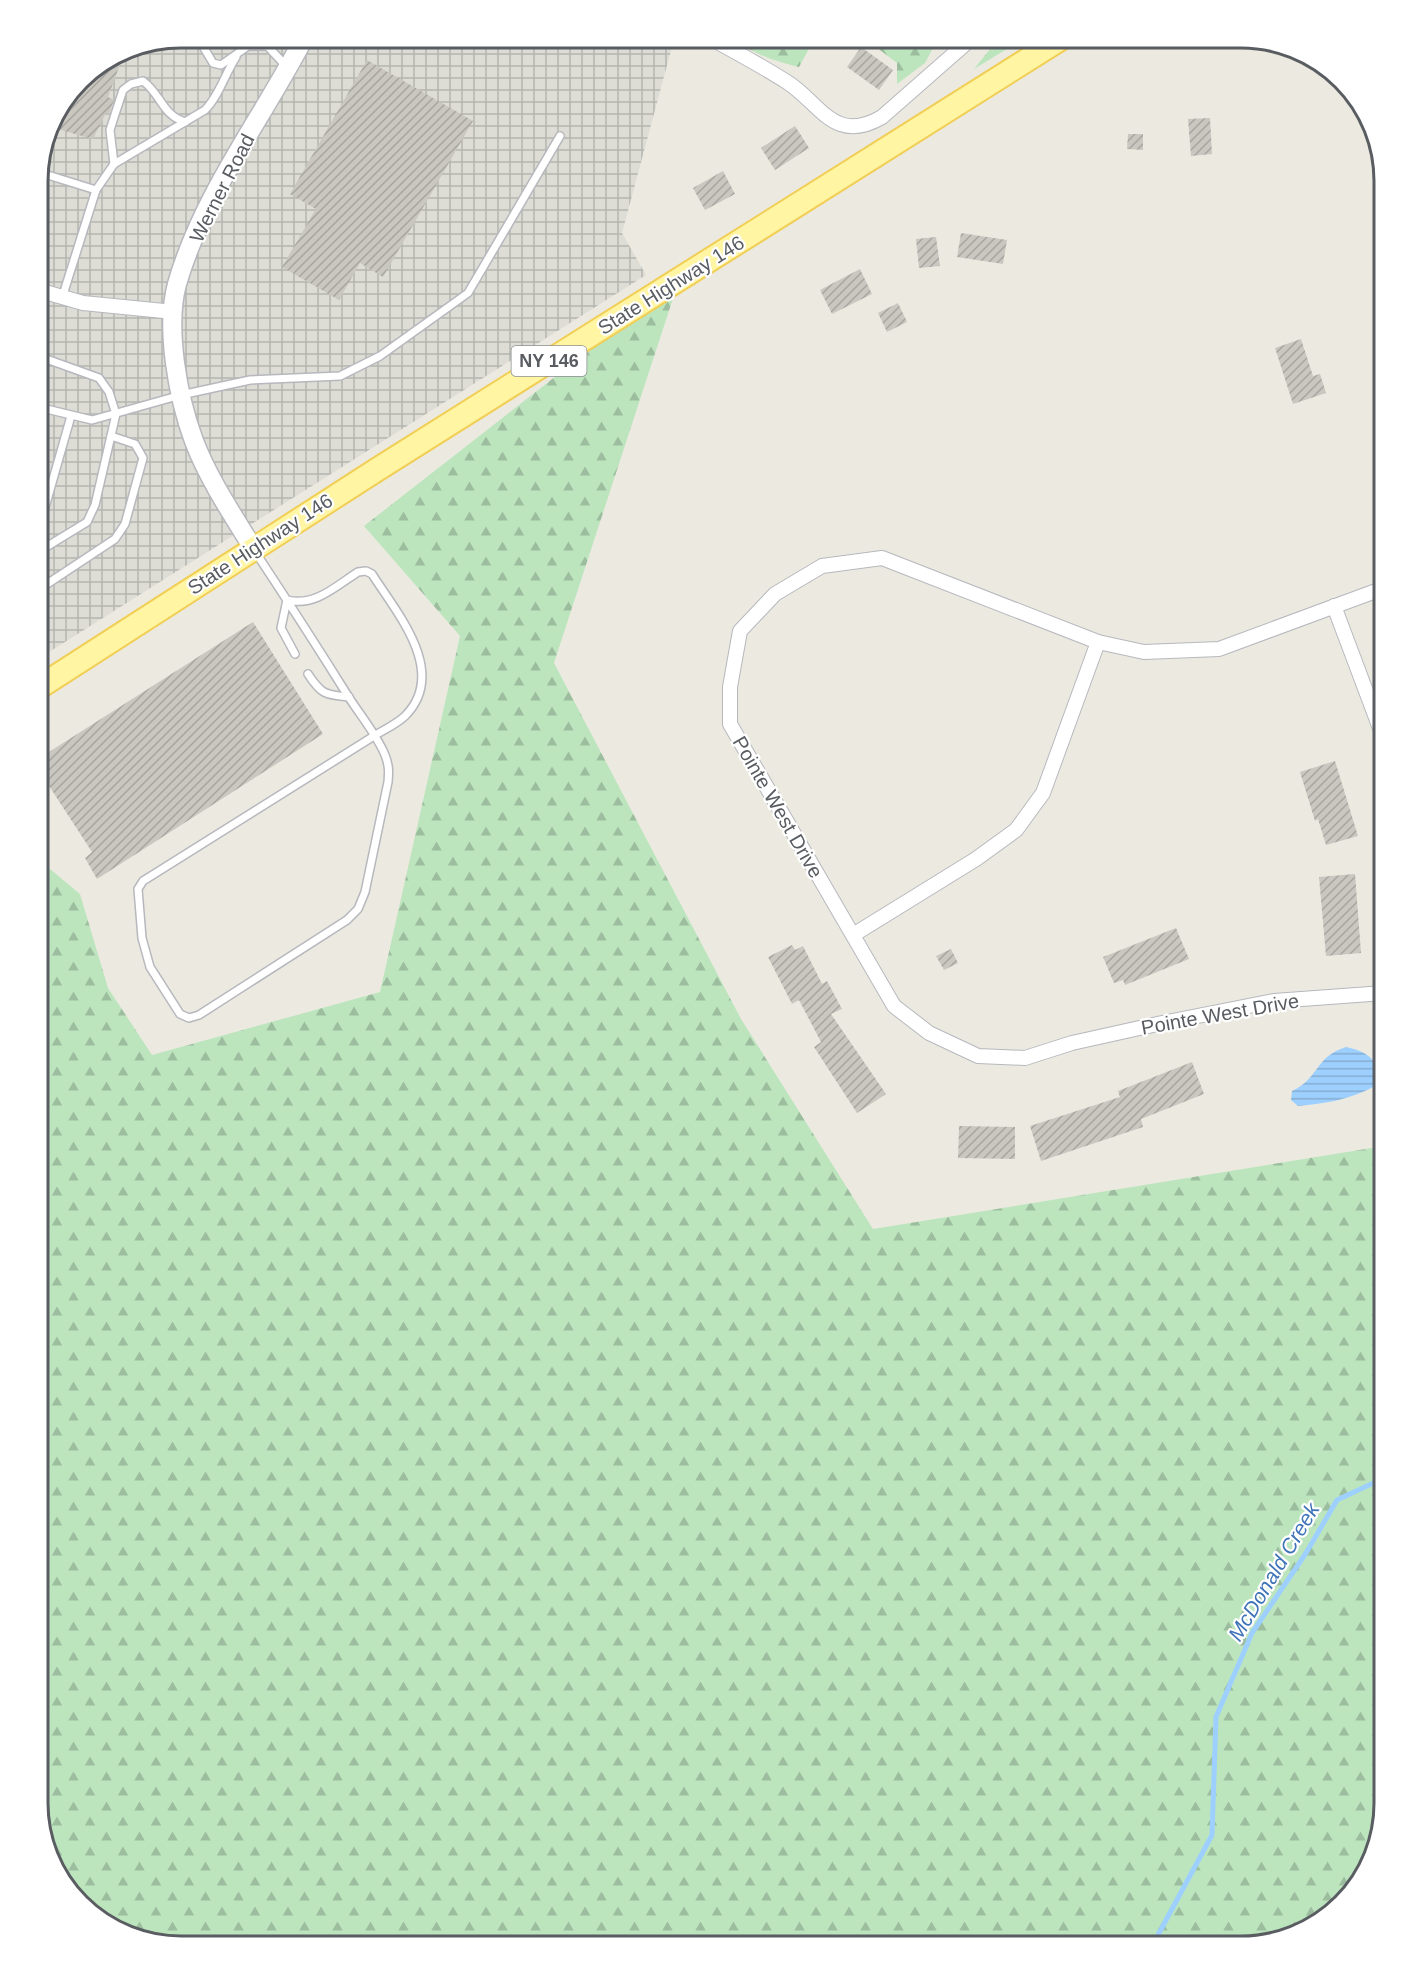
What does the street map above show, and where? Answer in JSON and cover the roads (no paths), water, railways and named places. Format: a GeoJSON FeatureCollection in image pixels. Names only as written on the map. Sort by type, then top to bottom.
{"type":"FeatureCollection","features":[{"type":"Feature","properties":{"kind":"main road","name":"State Highway 146"},"geometry":{"type":"LineString","coordinates":[[48,681],[253,548],[1046,48]]}},
{"type":"Feature","properties":{"kind":"street","name":"Werner Road"},"geometry":{"type":"LineString","coordinates":[[253,548],[215,483],[194,441],[174,353],[174,312],[177,285],[205,213],[299,48]]}},
{"type":"Feature","properties":{"kind":"street"},"geometry":{"type":"LineString","coordinates":[[727,48],[790,84],[829,119],[848,125],[868,125],[882,117],[961,48]]}},
{"type":"Feature","properties":{"kind":"street"},"geometry":{"type":"LineString","coordinates":[[48,293],[83,303],[174,312]]}},
{"type":"Feature","properties":{"kind":"street","name":"Pointe West Drive"},"geometry":{"type":"LineString","coordinates":[[1374,592],[1219,649],[1144,652],[1098,642],[882,558],[822,566],[775,594],[740,631],[730,687],[730,724],[894,1006],[929,1033],[978,1056],[1025,1058],[1140,1028],[1274,1001],[1374,994]]}},
{"type":"Feature","properties":{"kind":"street"},"geometry":{"type":"LineString","coordinates":[[1334,606],[1374,712]]}},
{"type":"Feature","properties":{"kind":"street"},"geometry":{"type":"LineString","coordinates":[[853,935],[976,859],[1016,830],[1043,793],[1098,642]]}},
{"type":"Feature","properties":{"kind":"lane"},"geometry":{"type":"LineString","coordinates":[[204,48],[213,63],[221,65],[236,57],[246,48]]}},
{"type":"Feature","properties":{"kind":"lane"},"geometry":{"type":"LineString","coordinates":[[267,48],[288,68]]}},
{"type":"Feature","properties":{"kind":"lane"},"geometry":{"type":"LineString","coordinates":[[62,298],[96,190],[114,164],[185,122],[215,100],[221,81],[236,57]]}},
{"type":"Feature","properties":{"kind":"lane"},"geometry":{"type":"LineString","coordinates":[[114,164],[110,130],[123,90],[131,84],[143,81],[152,88],[167,113],[185,122]]}},
{"type":"Feature","properties":{"kind":"lane"},"geometry":{"type":"LineString","coordinates":[[48,410],[92,420],[182,395],[250,380],[340,376],[380,356],[468,292],[560,136]]}},
{"type":"Feature","properties":{"kind":"lane"},"geometry":{"type":"LineString","coordinates":[[48,175],[96,190]]}},
{"type":"Feature","properties":{"kind":"lane"},"geometry":{"type":"LineString","coordinates":[[48,360],[99,378],[109,392],[116,414],[95,505],[87,522],[48,547]]}},
{"type":"Feature","properties":{"kind":"lane"},"geometry":{"type":"LineString","coordinates":[[48,497],[71,416]]}},
{"type":"Feature","properties":{"kind":"lane"},"geometry":{"type":"LineString","coordinates":[[48,583],[115,539],[124,524],[143,458],[135,444],[111,436]]}},
{"type":"Feature","properties":{"kind":"lane"},"geometry":{"type":"LineString","coordinates":[[253,548],[287,600],[349,697],[374,736],[385,753],[389,768],[388,782],[365,892],[358,909],[347,920],[199,1015],[189,1018],[180,1014],[150,967],[142,938],[138,889],[143,881],[374,736],[405,716],[418,696],[422,672],[417,645],[372,574],[366,571],[358,572],[313,601],[299,603],[287,600]]}},
{"type":"Feature","properties":{"kind":"lane"},"geometry":{"type":"LineString","coordinates":[[287,600],[281,628],[295,654]]}},
{"type":"Feature","properties":{"kind":"lane"},"geometry":{"type":"LineString","coordinates":[[308,674],[318,691],[330,696],[349,697]]}},
{"type":"Feature","properties":{"kind":"water"},"geometry":{"type":"Polygon","coordinates":[[[1346,1047],[1372,1059],[1374,1086],[1347,1098],[1298,1106],[1291,1100],[1292,1091],[1308,1080],[1322,1062],[1336,1051],[1346,1047]]]}},
{"type":"Feature","properties":{"kind":"waterway","name":"McDonald Creek"},"geometry":{"type":"LineString","coordinates":[[1157,1936],[1212,1835],[1216,1717],[1252,1633],[1306,1553],[1337,1500],[1374,1483]]}}]}
